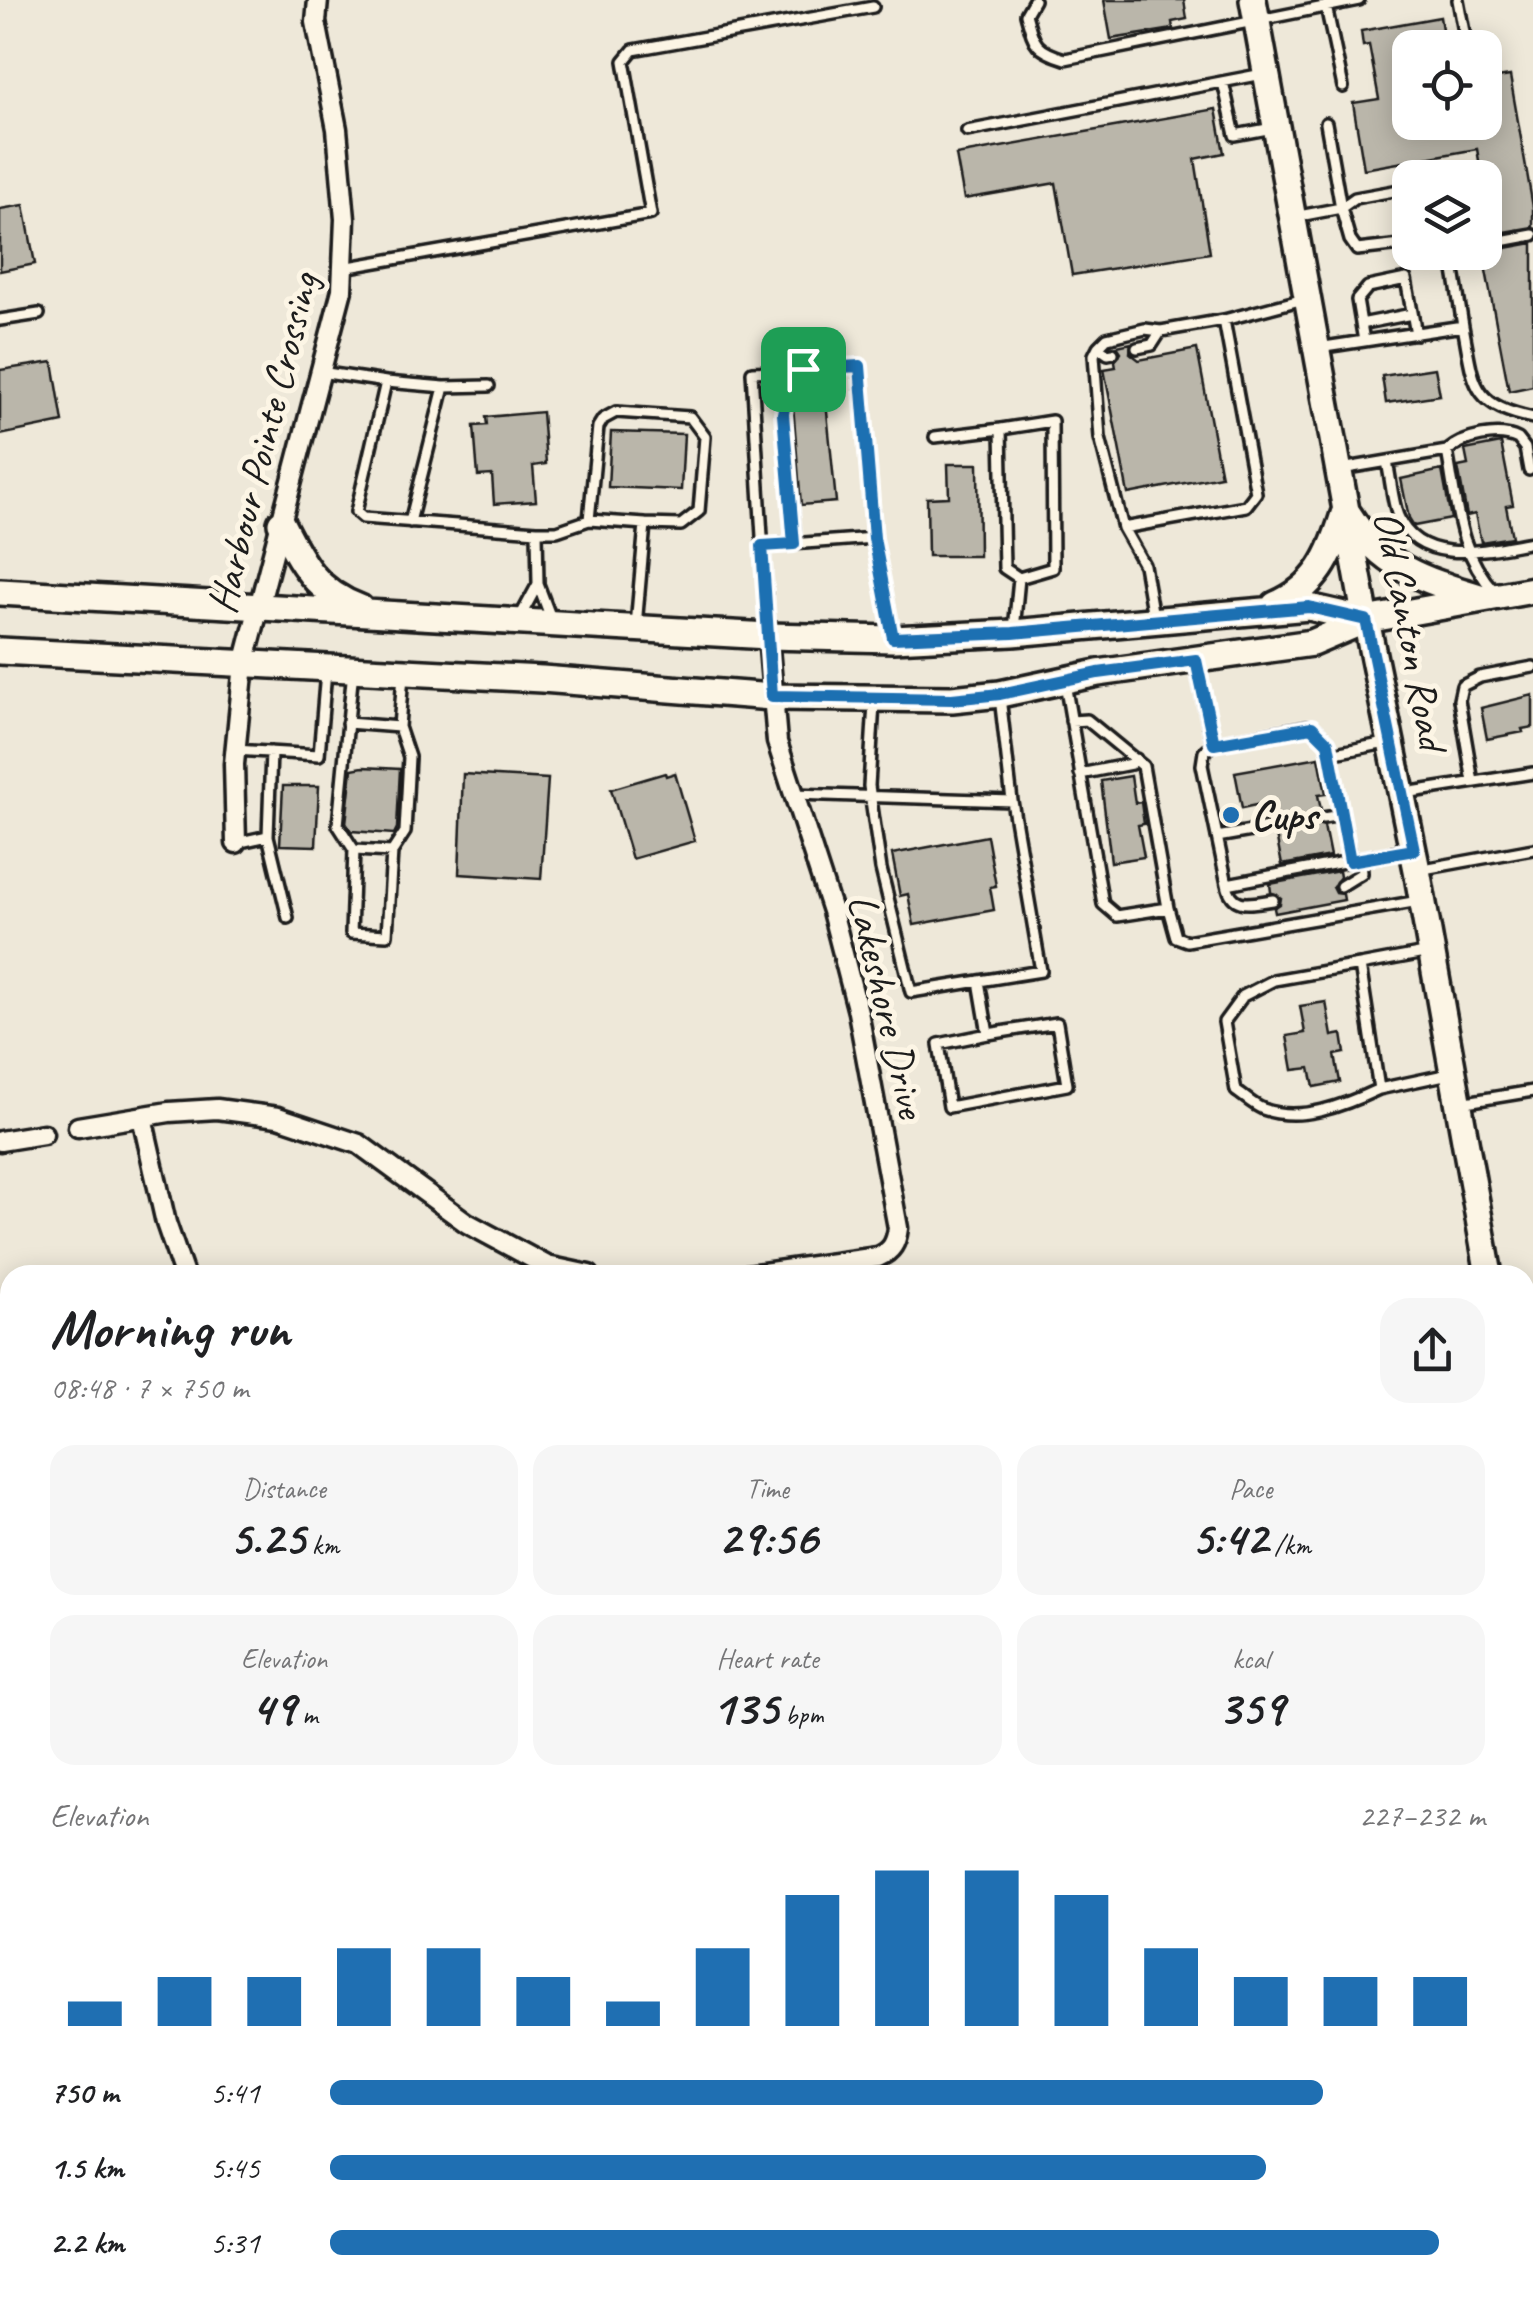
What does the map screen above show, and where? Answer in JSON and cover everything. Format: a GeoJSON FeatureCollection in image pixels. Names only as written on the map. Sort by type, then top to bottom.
{"type":"FeatureCollection","features":[{"type":"Feature","properties":{"kind":"main road","name":"Old Canton Road"},"geometry":{"type":"LineString","coordinates":[[1255,10],[1366,620],[1423,900],[1486,1265]]}},
{"type":"Feature","properties":{"kind":"main road"},"geometry":{"type":"LineString","coordinates":[[1346,509],[1359,532],[1409,574],[1492,597]]}},
{"type":"Feature","properties":{"kind":"main road"},"geometry":{"type":"LineString","coordinates":[[1256,613],[1285,600],[1314,580],[1335,544],[1346,509]]}},
{"type":"Feature","properties":{"kind":"main road"},"geometry":{"type":"LineString","coordinates":[[281,522],[322,588],[346,603],[379,614]]}},
{"type":"Feature","properties":{"kind":"main road"},"geometry":{"type":"LineString","coordinates":[[0,651],[874,700],[1000,694],[1064,680],[1312,643],[1366,620],[1533,590]]}},
{"type":"Feature","properties":{"kind":"main road"},"geometry":{"type":"LineString","coordinates":[[0,592],[768,636],[893,638],[1013,633],[1309,607],[1366,620]]}},
{"type":"Feature","properties":{"kind":"street","name":"Harbour Pointe Crossing"},"geometry":{"type":"LineString","coordinates":[[236,843],[234,750],[244,664],[342,290],[346,219],[339,148],[316,22],[318,0]]}},
{"type":"Feature","properties":{"kind":"street","name":"Lakeshore Drive"},"geometry":{"type":"LineString","coordinates":[[768,636],[776,742],[832,912],[858,1012],[898,1228],[888,1253],[878,1258],[824,1265]]}},
{"type":"Feature","properties":{"kind":"street"},"geometry":{"type":"LineString","coordinates":[[78,1126],[218,1109],[278,1118],[359,1144],[467,1223],[545,1265]]}},
{"type":"Feature","properties":{"kind":"street"},"geometry":{"type":"LineString","coordinates":[[142,1117],[166,1223],[181,1265]]}},
{"type":"Feature","properties":{"kind":"street"},"geometry":{"type":"LineString","coordinates":[[0,1141],[43,1134]]}},
{"type":"Feature","properties":{"kind":"lane"},"geometry":{"type":"LineString","coordinates":[[1034,0],[1026,14],[1034,42],[1045,53],[1065,59],[1124,50],[1255,10],[1359,0]]}},
{"type":"Feature","properties":{"kind":"lane"},"geometry":{"type":"LineString","coordinates":[[1458,0],[1464,30]]}},
{"type":"Feature","properties":{"kind":"lane"},"geometry":{"type":"LineString","coordinates":[[1326,6],[1343,86]]}},
{"type":"Feature","properties":{"kind":"lane"},"geometry":{"type":"LineString","coordinates":[[343,268],[651,214],[624,62],[633,50],[873,7]]}},
{"type":"Feature","properties":{"kind":"lane"},"geometry":{"type":"LineString","coordinates":[[967,131],[1266,74]]}},
{"type":"Feature","properties":{"kind":"lane"},"geometry":{"type":"LineString","coordinates":[[1223,82],[1235,135],[1276,128]]}},
{"type":"Feature","properties":{"kind":"lane"},"geometry":{"type":"LineString","coordinates":[[1326,124],[1350,240],[1357,250],[1392,246]]}},
{"type":"Feature","properties":{"kind":"lane"},"geometry":{"type":"LineString","coordinates":[[1292,217],[1341,208],[1355,198],[1392,191]]}},
{"type":"Feature","properties":{"kind":"lane"},"geometry":{"type":"LineString","coordinates":[[1502,241],[1533,236]]}},
{"type":"Feature","properties":{"kind":"lane"},"geometry":{"type":"LineString","coordinates":[[1454,270],[1474,381],[1488,404],[1533,418]]}},
{"type":"Feature","properties":{"kind":"lane"},"geometry":{"type":"LineString","coordinates":[[1364,342],[1357,300],[1368,287],[1406,279],[1416,334]]}},
{"type":"Feature","properties":{"kind":"lane"},"geometry":{"type":"LineString","coordinates":[[1154,620],[1144,565],[1123,528],[1100,438],[1094,355],[1108,338],[1145,329],[1161,331],[1224,320],[1306,298]]}},
{"type":"Feature","properties":{"kind":"lane"},"geometry":{"type":"LineString","coordinates":[[0,320],[40,314]]}},
{"type":"Feature","properties":{"kind":"lane"},"geometry":{"type":"LineString","coordinates":[[1361,324],[1412,314]]}},
{"type":"Feature","properties":{"kind":"lane"},"geometry":{"type":"LineString","coordinates":[[1123,528],[1246,506],[1256,493],[1224,320]]}},
{"type":"Feature","properties":{"kind":"lane"},"geometry":{"type":"LineString","coordinates":[[1315,349],[1463,326]]}},
{"type":"Feature","properties":{"kind":"lane"},"geometry":{"type":"LineString","coordinates":[[1137,348],[1152,345],[1161,331]]}},
{"type":"Feature","properties":{"kind":"lane"},"geometry":{"type":"LineString","coordinates":[[1098,347],[1113,353]]}},
{"type":"Feature","properties":{"kind":"lane"},"geometry":{"type":"LineString","coordinates":[[768,636],[752,372],[860,366],[874,538],[893,638]]}},
{"type":"Feature","properties":{"kind":"lane"},"geometry":{"type":"LineString","coordinates":[[794,544],[783,414],[787,390],[803,369]]}},
{"type":"Feature","properties":{"kind":"lane"},"geometry":{"type":"LineString","coordinates":[[320,372],[444,387],[490,386]]}},
{"type":"Feature","properties":{"kind":"lane"},"geometry":{"type":"LineString","coordinates":[[386,382],[356,512],[363,518],[537,531],[557,530],[589,520],[681,525],[699,511],[705,437],[690,417],[616,412],[603,419],[598,428],[589,520]]}},
{"type":"Feature","properties":{"kind":"lane"},"geometry":{"type":"LineString","coordinates":[[410,522],[444,387]]}},
{"type":"Feature","properties":{"kind":"lane"},"geometry":{"type":"LineString","coordinates":[[935,437],[1052,421],[1053,568],[1019,578]]}},
{"type":"Feature","properties":{"kind":"lane"},"geometry":{"type":"LineString","coordinates":[[1001,429],[1004,568],[1019,578]]}},
{"type":"Feature","properties":{"kind":"lane"},"geometry":{"type":"LineString","coordinates":[[1338,470],[1447,451],[1455,443],[1510,434],[1525,448],[1529,470]]}},
{"type":"Feature","properties":{"kind":"lane"},"geometry":{"type":"LineString","coordinates":[[1447,451],[1467,553],[1492,597]]}},
{"type":"Feature","properties":{"kind":"lane"},"geometry":{"type":"LineString","coordinates":[[1388,462],[1398,515],[1409,534],[1428,546],[1467,553],[1533,542]]}},
{"type":"Feature","properties":{"kind":"lane"},"geometry":{"type":"LineString","coordinates":[[636,629],[644,524]]}},
{"type":"Feature","properties":{"kind":"lane"},"geometry":{"type":"LineString","coordinates":[[537,531],[538,584],[554,623]]}},
{"type":"Feature","properties":{"kind":"lane"},"geometry":{"type":"LineString","coordinates":[[762,546],[874,538]]}},
{"type":"Feature","properties":{"kind":"lane"},"geometry":{"type":"LineString","coordinates":[[1013,633],[1019,578]]}},
{"type":"Feature","properties":{"kind":"lane"},"geometry":{"type":"LineString","coordinates":[[518,622],[538,584]]}},
{"type":"Feature","properties":{"kind":"lane"},"geometry":{"type":"LineString","coordinates":[[1196,660],[1214,744]]}},
{"type":"Feature","properties":{"kind":"lane"},"geometry":{"type":"LineString","coordinates":[[1473,782],[1459,700],[1462,686],[1480,677],[1533,667]]}},
{"type":"Feature","properties":{"kind":"lane"},"geometry":{"type":"LineString","coordinates":[[234,750],[319,754],[326,668]]}},
{"type":"Feature","properties":{"kind":"lane"},"geometry":{"type":"LineString","coordinates":[[353,670],[338,824],[354,850],[352,933],[387,935],[392,852],[405,832],[409,757],[399,727],[403,673]]}},
{"type":"Feature","properties":{"kind":"lane"},"geometry":{"type":"LineString","coordinates":[[1064,680],[1102,904],[1117,916],[1168,908]]}},
{"type":"Feature","properties":{"kind":"lane"},"geometry":{"type":"LineString","coordinates":[[874,700],[870,796],[881,869],[911,992],[1041,971],[1012,801],[1000,694]]}},
{"type":"Feature","properties":{"kind":"lane"},"geometry":{"type":"LineString","coordinates":[[1071,721],[1087,720],[1143,766],[1176,937],[1187,941],[1423,900]]}},
{"type":"Feature","properties":{"kind":"lane"},"geometry":{"type":"LineString","coordinates":[[347,724],[399,727]]}},
{"type":"Feature","properties":{"kind":"lane"},"geometry":{"type":"LineString","coordinates":[[1273,900],[1238,903],[1232,899],[1202,765],[1204,752],[1214,744],[1307,726],[1328,743],[1341,815],[1362,873],[1341,886]]}},
{"type":"Feature","properties":{"kind":"lane"},"geometry":{"type":"LineString","coordinates":[[1330,754],[1391,742]]}},
{"type":"Feature","properties":{"kind":"lane"},"geometry":{"type":"LineString","coordinates":[[271,752],[268,836],[288,918]]}},
{"type":"Feature","properties":{"kind":"lane"},"geometry":{"type":"LineString","coordinates":[[1080,774],[1131,764],[1136,759]]}},
{"type":"Feature","properties":{"kind":"lane"},"geometry":{"type":"LineString","coordinates":[[1402,793],[1533,772]]}},
{"type":"Feature","properties":{"kind":"lane"},"geometry":{"type":"LineString","coordinates":[[794,794],[1012,801]]}},
{"type":"Feature","properties":{"kind":"lane"},"geometry":{"type":"LineString","coordinates":[[1323,818],[1341,815]]}},
{"type":"Feature","properties":{"kind":"lane"},"geometry":{"type":"LineString","coordinates":[[1217,837],[1274,827]]}},
{"type":"Feature","properties":{"kind":"lane"},"geometry":{"type":"LineString","coordinates":[[236,843],[268,836]]}},
{"type":"Feature","properties":{"kind":"lane"},"geometry":{"type":"LineString","coordinates":[[1227,884],[1356,860],[1415,860],[1533,849]]}},
{"type":"Feature","properties":{"kind":"lane"},"geometry":{"type":"LineString","coordinates":[[354,850],[392,852]]}},
{"type":"Feature","properties":{"kind":"lane"},"geometry":{"type":"LineString","coordinates":[[1432,952],[1274,980],[1244,996],[1224,1022],[1236,1091],[1263,1109],[1296,1113],[1342,1107],[1379,1089],[1452,1073]]}},
{"type":"Feature","properties":{"kind":"lane"},"geometry":{"type":"LineString","coordinates":[[1360,965],[1379,1089]]}},
{"type":"Feature","properties":{"kind":"lane"},"geometry":{"type":"LineString","coordinates":[[978,981],[988,1034]]}},
{"type":"Feature","properties":{"kind":"lane"},"geometry":{"type":"LineString","coordinates":[[1057,1023],[1067,1084],[949,1108],[939,1044],[988,1034],[1057,1023]]}},
{"type":"Feature","properties":{"kind":"lane"},"geometry":{"type":"LineString","coordinates":[[1457,1103],[1533,1091]]}},
{"type":"Feature","properties":{"kind":"building"},"geometry":{"type":"Polygon","coordinates":[[[1104,0],[1184,0],[1187,19],[1172,22],[1173,29],[1111,39],[1104,0]]]}},
{"type":"Feature","properties":{"kind":"building"},"geometry":{"type":"Polygon","coordinates":[[[1440,17],[1442,30],[1392,30],[1392,140],[1502,140],[1502,77],[1510,76],[1533,207],[1533,227],[1502,232],[1502,160],[1479,160],[1477,149],[1392,160],[1392,164],[1364,169],[1353,103],[1379,99],[1369,45],[1363,46],[1361,31],[1440,17]]]}},
{"type":"Feature","properties":{"kind":"building"},"geometry":{"type":"Polygon","coordinates":[[[1216,109],[1224,153],[1195,159],[1210,253],[1072,275],[1056,183],[964,199],[956,155],[1216,109]]]}},
{"type":"Feature","properties":{"kind":"building"},"geometry":{"type":"Polygon","coordinates":[[[24,205],[35,264],[0,271],[0,209],[24,205]]]}},
{"type":"Feature","properties":{"kind":"building"},"geometry":{"type":"Polygon","coordinates":[[[1533,243],[1533,386],[1509,391],[1486,270],[1502,270],[1502,249],[1533,243]]]}},
{"type":"Feature","properties":{"kind":"building"},"geometry":{"type":"Polygon","coordinates":[[[1131,343],[1130,353],[1139,360],[1197,349],[1221,476],[1128,494],[1104,369],[1116,367],[1121,352],[1117,346],[1131,343]]]}},
{"type":"Feature","properties":{"kind":"building"},"geometry":{"type":"Polygon","coordinates":[[[53,362],[63,422],[0,435],[0,370],[53,362]]]}},
{"type":"Feature","properties":{"kind":"building"},"geometry":{"type":"Polygon","coordinates":[[[1435,368],[1440,395],[1386,403],[1382,376],[1435,368]]]}},
{"type":"Feature","properties":{"kind":"building"},"geometry":{"type":"Polygon","coordinates":[[[826,402],[836,502],[801,505],[793,405],[826,402]]]}},
{"type":"Feature","properties":{"kind":"building"},"geometry":{"type":"Polygon","coordinates":[[[542,412],[546,464],[533,466],[536,501],[494,504],[492,475],[478,476],[474,426],[487,425],[486,417],[542,412]]]}},
{"type":"Feature","properties":{"kind":"building"},"geometry":{"type":"Polygon","coordinates":[[[611,432],[684,434],[681,490],[608,487],[611,432]]]}},
{"type":"Feature","properties":{"kind":"building"},"geometry":{"type":"Polygon","coordinates":[[[1501,443],[1513,505],[1506,506],[1512,537],[1481,542],[1475,514],[1467,516],[1458,467],[1468,465],[1465,450],[1501,443]]]}},
{"type":"Feature","properties":{"kind":"building"},"geometry":{"type":"Polygon","coordinates":[[[948,464],[978,464],[979,556],[928,556],[927,498],[949,497],[948,464]]]}},
{"type":"Feature","properties":{"kind":"building"},"geometry":{"type":"Polygon","coordinates":[[[1442,470],[1451,519],[1414,526],[1401,479],[1442,470]]]}},
{"type":"Feature","properties":{"kind":"building"},"geometry":{"type":"Polygon","coordinates":[[[1533,695],[1533,727],[1487,739],[1481,708],[1533,695]]]}},
{"type":"Feature","properties":{"kind":"building"},"geometry":{"type":"Polygon","coordinates":[[[1319,757],[1326,794],[1318,795],[1321,810],[1315,818],[1317,824],[1324,826],[1330,856],[1282,865],[1276,835],[1281,831],[1281,823],[1273,819],[1270,802],[1242,808],[1235,772],[1319,757]]]}},
{"type":"Feature","properties":{"kind":"building"},"geometry":{"type":"Polygon","coordinates":[[[352,769],[400,769],[394,834],[351,831],[346,823],[352,769]]]}},
{"type":"Feature","properties":{"kind":"building"},"geometry":{"type":"Polygon","coordinates":[[[675,773],[695,841],[632,859],[611,789],[675,773]]]}},
{"type":"Feature","properties":{"kind":"building"},"geometry":{"type":"Polygon","coordinates":[[[463,774],[548,779],[541,879],[459,874],[463,774]]]}},
{"type":"Feature","properties":{"kind":"building"},"geometry":{"type":"Polygon","coordinates":[[[1131,776],[1135,803],[1141,802],[1144,824],[1138,825],[1144,857],[1111,862],[1101,781],[1131,776]]]}},
{"type":"Feature","properties":{"kind":"building"},"geometry":{"type":"Polygon","coordinates":[[[283,786],[319,786],[316,846],[280,845],[283,786]]]}},
{"type":"Feature","properties":{"kind":"building"},"geometry":{"type":"Polygon","coordinates":[[[987,836],[996,886],[990,887],[994,910],[914,925],[908,894],[900,896],[892,854],[987,836]]]}},
{"type":"Feature","properties":{"kind":"building"},"geometry":{"type":"Polygon","coordinates":[[[1339,871],[1340,877],[1333,887],[1336,893],[1343,894],[1344,900],[1275,913],[1281,898],[1271,892],[1270,884],[1339,871]]]}},
{"type":"Feature","properties":{"kind":"building"},"geometry":{"type":"Polygon","coordinates":[[[1326,1002],[1332,1036],[1342,1034],[1345,1053],[1335,1055],[1340,1082],[1314,1087],[1310,1068],[1293,1070],[1287,1036],[1305,1033],[1300,1006],[1326,1002]]]}},
{"type":"Feature","properties":{"kind":"place","name":"Cups"},"geometry":{"type":"Point","coordinates":[1231,815]}},
{"type":"Feature","properties":{"kind":"route"},"geometry":{"type":"LineString","coordinates":[[860,366],[874,538],[893,638],[1013,633],[1309,607],[1366,620],[1414,850],[1350,861],[1328,743],[1312,727],[1214,744],[1196,660],[952,699],[772,696],[762,546],[794,544],[783,414],[787,390],[803,369],[860,366]]}}]}
